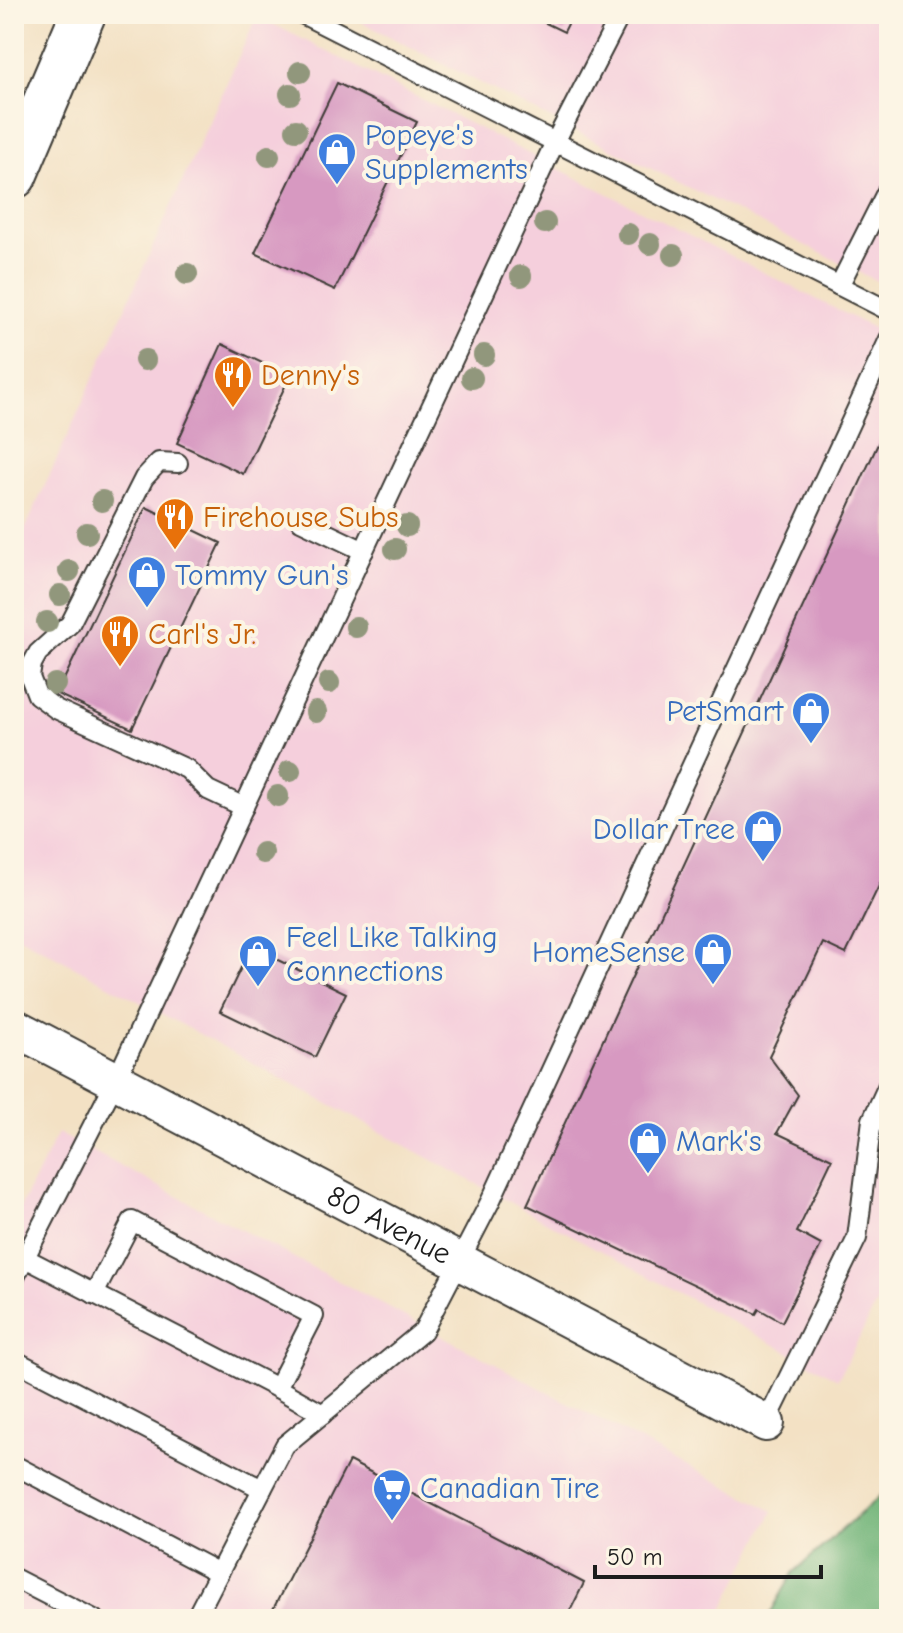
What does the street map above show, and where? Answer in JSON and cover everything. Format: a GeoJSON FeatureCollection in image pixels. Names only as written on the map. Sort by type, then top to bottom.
{"type":"FeatureCollection","features":[{"type":"Feature","properties":{"kind":"highway"},"geometry":{"type":"LineString","coordinates":[[14,176],[86,22]]}},
{"type":"Feature","properties":{"kind":"street","name":"80 Avenue"},"geometry":{"type":"LineString","coordinates":[[14,1027],[766,1423]]}},
{"type":"Feature","properties":{"kind":"lane"},"geometry":{"type":"LineString","coordinates":[[302,14],[889,311]]}},
{"type":"Feature","properties":{"kind":"lane"},"geometry":{"type":"LineString","coordinates":[[14,1279],[116,1080],[555,142],[621,14]]}},
{"type":"Feature","properties":{"kind":"lane"},"geometry":{"type":"LineString","coordinates":[[839,286],[889,187]]}},
{"type":"Feature","properties":{"kind":"lane"},"geometry":{"type":"LineString","coordinates":[[195,1619],[285,1445],[423,1331],[490,1202],[889,339]]}},
{"type":"Feature","properties":{"kind":"lane"},"geometry":{"type":"LineString","coordinates":[[178,463],[159,462],[144,478],[70,624],[38,653],[30,677],[37,695],[56,709],[187,769],[208,790],[244,807]]}},
{"type":"Feature","properties":{"kind":"lane"},"geometry":{"type":"LineString","coordinates":[[301,521],[364,551]]}},
{"type":"Feature","properties":{"kind":"lane"},"geometry":{"type":"LineString","coordinates":[[766,1423],[857,1238],[872,1120],[889,1083]]}},
{"type":"Feature","properties":{"kind":"lane"},"geometry":{"type":"LineString","coordinates":[[94,1294],[132,1221],[146,1228],[314,1316],[277,1388]]}},
{"type":"Feature","properties":{"kind":"lane"},"geometry":{"type":"LineString","coordinates":[[25,1258],[323,1414]]}},
{"type":"Feature","properties":{"kind":"lane"},"geometry":{"type":"LineString","coordinates":[[14,1360],[262,1489]]}},
{"type":"Feature","properties":{"kind":"lane"},"geometry":{"type":"LineString","coordinates":[[14,1465],[219,1573]]}},
{"type":"Feature","properties":{"kind":"lane"},"geometry":{"type":"LineString","coordinates":[[14,1578],[94,1619]]}},
{"type":"Feature","properties":{"kind":"shaded area"},"geometry":{"type":"Polygon","coordinates":[[[346,14],[889,14],[889,287],[533,110],[346,14]]]}},
{"type":"Feature","properties":{"kind":"shaded area"},"geometry":{"type":"Polygon","coordinates":[[[257,16],[889,336],[889,1279],[838,1379],[14,934],[14,554],[257,16]]]}},
{"type":"Feature","properties":{"kind":"shaded area"},"geometry":{"type":"Polygon","coordinates":[[[58,1133],[773,1511],[718,1619],[14,1619],[14,1219],[58,1133]]]}},
{"type":"Feature","properties":{"kind":"green space"},"geometry":{"type":"Polygon","coordinates":[[[889,1488],[889,1619],[767,1619],[793,1573],[889,1488]]]}},
{"type":"Feature","properties":{"kind":"building"},"geometry":{"type":"Polygon","coordinates":[[[527,14],[573,14],[564,32],[527,14]]]}},
{"type":"Feature","properties":{"kind":"building"},"geometry":{"type":"Polygon","coordinates":[[[337,83],[417,122],[335,290],[255,253],[337,83]]]}},
{"type":"Feature","properties":{"kind":"building","name":"Denny's"},"geometry":{"type":"Polygon","coordinates":[[[222,344],[290,376],[243,474],[177,443],[222,344]]]}},
{"type":"Feature","properties":{"kind":"building"},"geometry":{"type":"Polygon","coordinates":[[[889,420],[889,812],[886,818],[889,819],[889,865],[846,954],[823,943],[769,1056],[798,1095],[777,1133],[832,1159],[797,1232],[821,1245],[782,1322],[759,1309],[756,1314],[527,1205],[889,420]]]}},
{"type":"Feature","properties":{"kind":"building"},"geometry":{"type":"Polygon","coordinates":[[[146,507],[221,543],[132,729],[57,694],[146,507]]]}},
{"type":"Feature","properties":{"kind":"building"},"geometry":{"type":"Polygon","coordinates":[[[251,947],[346,993],[315,1057],[220,1011],[251,947]]]}},
{"type":"Feature","properties":{"kind":"building","name":"Canadian Tire"},"geometry":{"type":"Polygon","coordinates":[[[349,1461],[584,1583],[566,1619],[268,1619],[349,1461]]]}},
{"type":"Feature","properties":{"kind":"place","name":"Popeye's Supplements"},"geometry":{"type":"Point","coordinates":[337,186]}},
{"type":"Feature","properties":{"kind":"place","name":"Denny's"},"geometry":{"type":"Point","coordinates":[233,409]}},
{"type":"Feature","properties":{"kind":"place","name":"Firehouse Subs"},"geometry":{"type":"Point","coordinates":[175,551]}},
{"type":"Feature","properties":{"kind":"place","name":"Tommy Gun's"},"geometry":{"type":"Point","coordinates":[147,609]}},
{"type":"Feature","properties":{"kind":"place","name":"Carl's Jr."},"geometry":{"type":"Point","coordinates":[120,668]}},
{"type":"Feature","properties":{"kind":"place","name":"PetSmart"},"geometry":{"type":"Point","coordinates":[811,745]}},
{"type":"Feature","properties":{"kind":"place","name":"Dollar Tree"},"geometry":{"type":"Point","coordinates":[763,863]}},
{"type":"Feature","properties":{"kind":"place","name":"HomeSense"},"geometry":{"type":"Point","coordinates":[713,986]}},
{"type":"Feature","properties":{"kind":"place","name":"Feel Like Talking Connections"},"geometry":{"type":"Point","coordinates":[258,988]}},
{"type":"Feature","properties":{"kind":"place","name":"Mark's"},"geometry":{"type":"Point","coordinates":[648,1175]}},
{"type":"Feature","properties":{"kind":"place","name":"Canadian Tire"},"geometry":{"type":"Point","coordinates":[392,1522]}}]}
